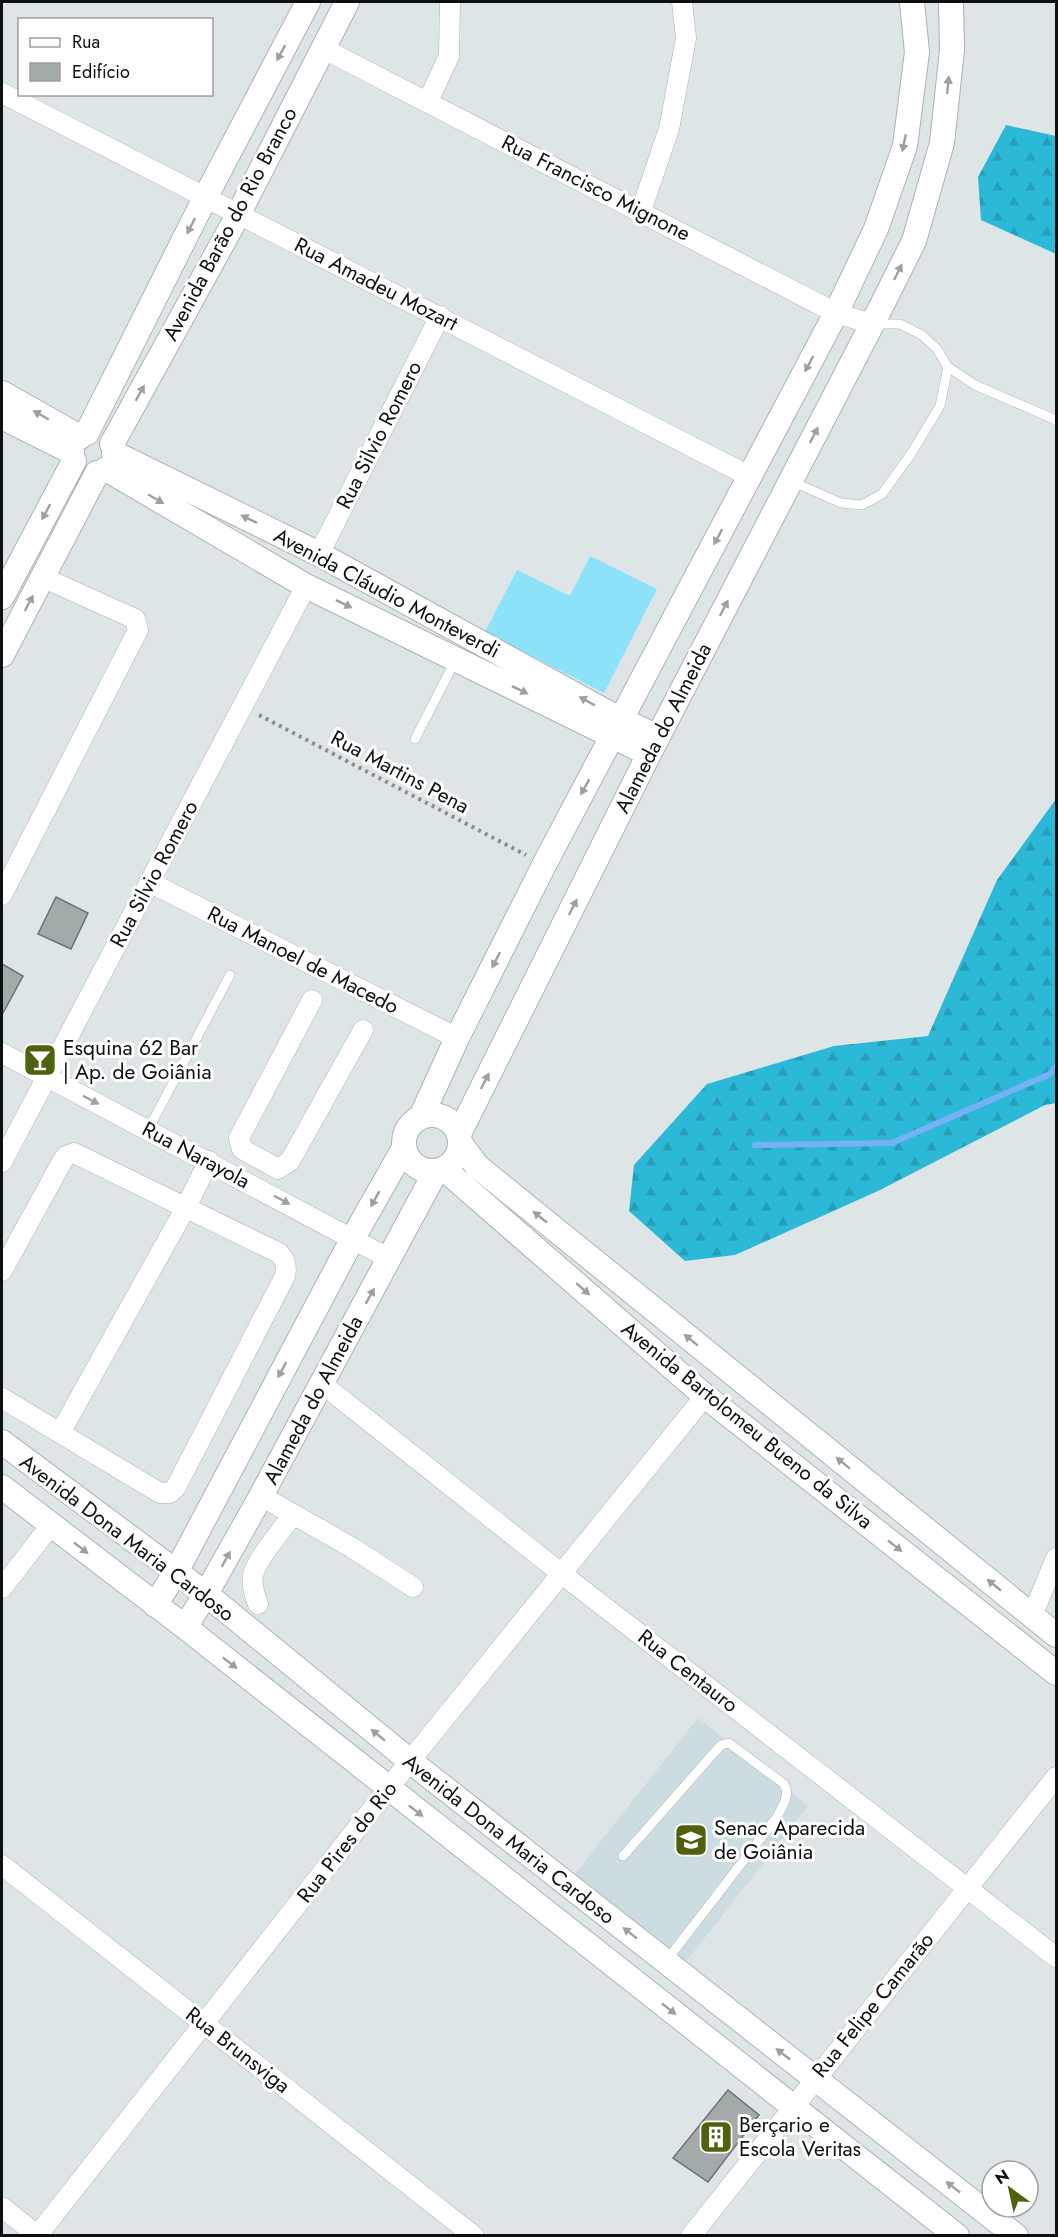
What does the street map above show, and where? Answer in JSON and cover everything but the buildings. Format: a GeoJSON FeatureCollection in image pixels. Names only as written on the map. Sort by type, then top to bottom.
{"type":"FeatureCollection","features":[{"type":"Feature","properties":{"kind":"street","name":"Avenida Barão do Rio Branco"},"geometry":{"type":"LineString","coordinates":[[2,597],[205,198],[308,2]]}},
{"type":"Feature","properties":{"kind":"street","name":"Avenida Barão do Rio Branco"},"geometry":{"type":"LineString","coordinates":[[2,655],[238,215],[347,2]]}},
{"type":"Feature","properties":{"kind":"street"},"geometry":{"type":"LineString","coordinates":[[428,101],[449,56],[450,2]]}},
{"type":"Feature","properties":{"kind":"street"},"geometry":{"type":"LineString","coordinates":[[641,211],[669,129],[686,38],[682,2]]}},
{"type":"Feature","properties":{"kind":"street","name":"Alameda do Almeida"},"geometry":{"type":"LineString","coordinates":[[421,1117],[457,1038],[544,865],[836,313],[876,229],[904,146],[917,52],[912,2]]}},
{"type":"Feature","properties":{"kind":"street","name":"Alameda do Almeida"},"geometry":{"type":"LineString","coordinates":[[459,1138],[654,745],[914,241],[942,143],[951,50],[951,2]]}},
{"type":"Feature","properties":{"kind":"street","name":"Rua Francisco Mignone"},"geometry":{"type":"LineString","coordinates":[[322,48],[836,313],[872,324]]}},
{"type":"Feature","properties":{"kind":"street","name":"Rua Amadeu Mozart"},"geometry":{"type":"LineString","coordinates":[[2,93],[749,476]]}},
{"type":"Feature","properties":{"kind":"street","name":"Rua Silvio Romero"},"geometry":{"type":"LineString","coordinates":[[319,554],[440,316]]}},
{"type":"Feature","properties":{"kind":"street"},"geometry":{"type":"LineString","coordinates":[[2,393],[78,446],[83,471],[107,460],[102,434],[78,446],[2,417]]}},
{"type":"Feature","properties":{"kind":"street","name":"Avenida Cláudio Monteverdi"},"geometry":{"type":"LineString","coordinates":[[107,460],[319,554],[617,728]]}},
{"type":"Feature","properties":{"kind":"street","name":"Avenida Cláudio Monteverdi"},"geometry":{"type":"LineString","coordinates":[[107,460],[306,585],[456,659],[654,745]]}},
{"type":"Feature","properties":{"kind":"street"},"geometry":{"type":"LineString","coordinates":[[2,895],[138,630],[135,619],[42,577]]}},
{"type":"Feature","properties":{"kind":"street","name":"Rua Silvio Romero"},"geometry":{"type":"LineString","coordinates":[[2,1162],[306,585]]}},
{"type":"Feature","properties":{"kind":"street","name":"Rua Manoel de Macedo"},"geometry":{"type":"LineString","coordinates":[[149,882],[457,1038]]}},
{"type":"Feature","properties":{"kind":"street"},"geometry":{"type":"LineString","coordinates":[[312,1000],[238,1138],[242,1149],[278,1169],[290,1161],[363,1030]]}},
{"type":"Feature","properties":{"kind":"street","name":"Rua Narayola"},"geometry":{"type":"LineString","coordinates":[[2,1053],[390,1259]]}},
{"type":"Feature","properties":{"kind":"street"},"geometry":{"type":"LineString","coordinates":[[436,1115],[450,1121],[459,1138],[456,1158],[440,1170],[421,1170],[409,1161],[404,1148],[407,1129],[421,1117],[436,1115]]}},
{"type":"Feature","properties":{"kind":"street","name":"Avenida Bartolomeu Bueno da Silva"},"geometry":{"type":"LineString","coordinates":[[459,1138],[477,1166],[1056,1635]]}},
{"type":"Feature","properties":{"kind":"street","name":"Alameda do Almeida"},"geometry":{"type":"LineString","coordinates":[[155,1605],[176,1572],[353,1238],[404,1148]]}},
{"type":"Feature","properties":{"kind":"street"},"geometry":{"type":"LineString","coordinates":[[2,1271],[63,1160],[70,1154],[77,1154],[279,1253],[283,1257],[286,1269],[285,1276],[176,1487],[170,1493],[160,1493],[2,1398]]}},
{"type":"Feature","properties":{"kind":"street"},"geometry":{"type":"LineString","coordinates":[[248,1182],[258,1158]]}},
{"type":"Feature","properties":{"kind":"street"},"geometry":{"type":"LineString","coordinates":[[60,1433],[186,1207],[209,1161]]}},
{"type":"Feature","properties":{"kind":"street","name":"Alameda do Almeida"},"geometry":{"type":"LineString","coordinates":[[185,1627],[261,1496],[440,1170]]}},
{"type":"Feature","properties":{"kind":"street","name":"Avenida Bartolomeu Bueno da Silva"},"geometry":{"type":"LineString","coordinates":[[440,1170],[705,1396],[1056,1673]]}},
{"type":"Feature","properties":{"kind":"street","name":"Rua Centauro"},"geometry":{"type":"LineString","coordinates":[[321,1383],[562,1574],[1056,1957]]}},
{"type":"Feature","properties":{"kind":"street","name":"Rua Pires do Rio"},"geometry":{"type":"LineString","coordinates":[[37,2235],[410,1761],[705,1396]]}},
{"type":"Feature","properties":{"kind":"street","name":"Avenida Dona Maria Cardoso"},"geometry":{"type":"LineString","coordinates":[[2,1442],[206,1594],[410,1761],[1016,2235]]}},
{"type":"Feature","properties":{"kind":"street","name":"Avenida Dona Maria Cardoso"},"geometry":{"type":"LineString","coordinates":[[2,1487],[185,1627],[957,2235]]}},
{"type":"Feature","properties":{"kind":"street"},"geometry":{"type":"LineString","coordinates":[[261,1496],[351,1547],[413,1587]]}},
{"type":"Feature","properties":{"kind":"street"},"geometry":{"type":"LineString","coordinates":[[258,1604],[254,1592],[253,1575],[264,1555],[293,1515]]}},
{"type":"Feature","properties":{"kind":"street"},"geometry":{"type":"LineString","coordinates":[[2,1588],[51,1525]]}},
{"type":"Feature","properties":{"kind":"street"},"geometry":{"type":"LineString","coordinates":[[1032,1616],[1056,1558]]}},
{"type":"Feature","properties":{"kind":"street","name":"Rua Felipe Camarão"},"geometry":{"type":"LineString","coordinates":[[691,2235],[1056,1777]]}},
{"type":"Feature","properties":{"kind":"street","name":"Rua Brunsviga"},"geometry":{"type":"LineString","coordinates":[[2,1865],[474,2235]]}},
{"type":"Feature","properties":{"kind":"street"},"geometry":{"type":"LineString","coordinates":[[2,2207],[37,2235]]}},
{"type":"Feature","properties":{"kind":"lane"},"geometry":{"type":"LineString","coordinates":[[872,324],[900,324],[922,335],[938,349],[948,368],[975,385],[1056,420]]}},
{"type":"Feature","properties":{"kind":"lane"},"geometry":{"type":"LineString","coordinates":[[791,481],[840,503],[862,505],[882,494],[940,406],[948,368]]}},
{"type":"Feature","properties":{"kind":"lane"},"geometry":{"type":"LineString","coordinates":[[415,740],[456,659]]}},
{"type":"Feature","properties":{"kind":"lane"},"geometry":{"type":"LineString","coordinates":[[148,1130],[230,975]]}},
{"type":"Feature","properties":{"kind":"lane"},"geometry":{"type":"LineString","coordinates":[[623,1856],[721,1745],[729,1743],[784,1784],[787,1789],[786,1798],[777,1817],[666,1962]]}},
{"type":"Feature","properties":{"kind":"path","name":"Rua Martins Pena"},"geometry":{"type":"LineString","coordinates":[[242,706],[544,865]]}},
{"type":"Feature","properties":{"kind":"shaded area"},"geometry":{"type":"Polygon","coordinates":[[[590,556],[657,589],[604,693],[485,632],[517,570],[570,596],[590,556]]]}},
{"type":"Feature","properties":{"kind":"shaded area","name":"Senac Aparecida de Goiânia"},"geometry":{"type":"Polygon","coordinates":[[[698,1718],[808,1806],[685,1963],[574,1875],[698,1718]]]}},
{"type":"Feature","properties":{"kind":"green space"},"geometry":{"type":"Polygon","coordinates":[[[1006,125],[1056,136],[1056,254],[981,220],[978,177],[1006,125]]]}},
{"type":"Feature","properties":{"kind":"green space"},"geometry":{"type":"Polygon","coordinates":[[[1056,799],[1056,1103],[1045,1105],[878,1191],[735,1255],[685,1261],[629,1211],[634,1165],[707,1084],[834,1046],[928,1036],[997,880],[1056,799]]]}},
{"type":"Feature","properties":{"kind":"waterway"},"geometry":{"type":"LineString","coordinates":[[755,1145],[892,1143],[1050,1074],[1056,1067]]}},
{"type":"Feature","properties":{"kind":"place","name":"Esquina 62 Bar | Ap. de Goiânia"},"geometry":{"type":"Point","coordinates":[40,1060]}},
{"type":"Feature","properties":{"kind":"place","name":"Senac Aparecida de Goiânia"},"geometry":{"type":"Point","coordinates":[691,1840]}},
{"type":"Feature","properties":{"kind":"place","name":"Berçario e Escola Veritas"},"geometry":{"type":"Point","coordinates":[716,2137]}}]}
